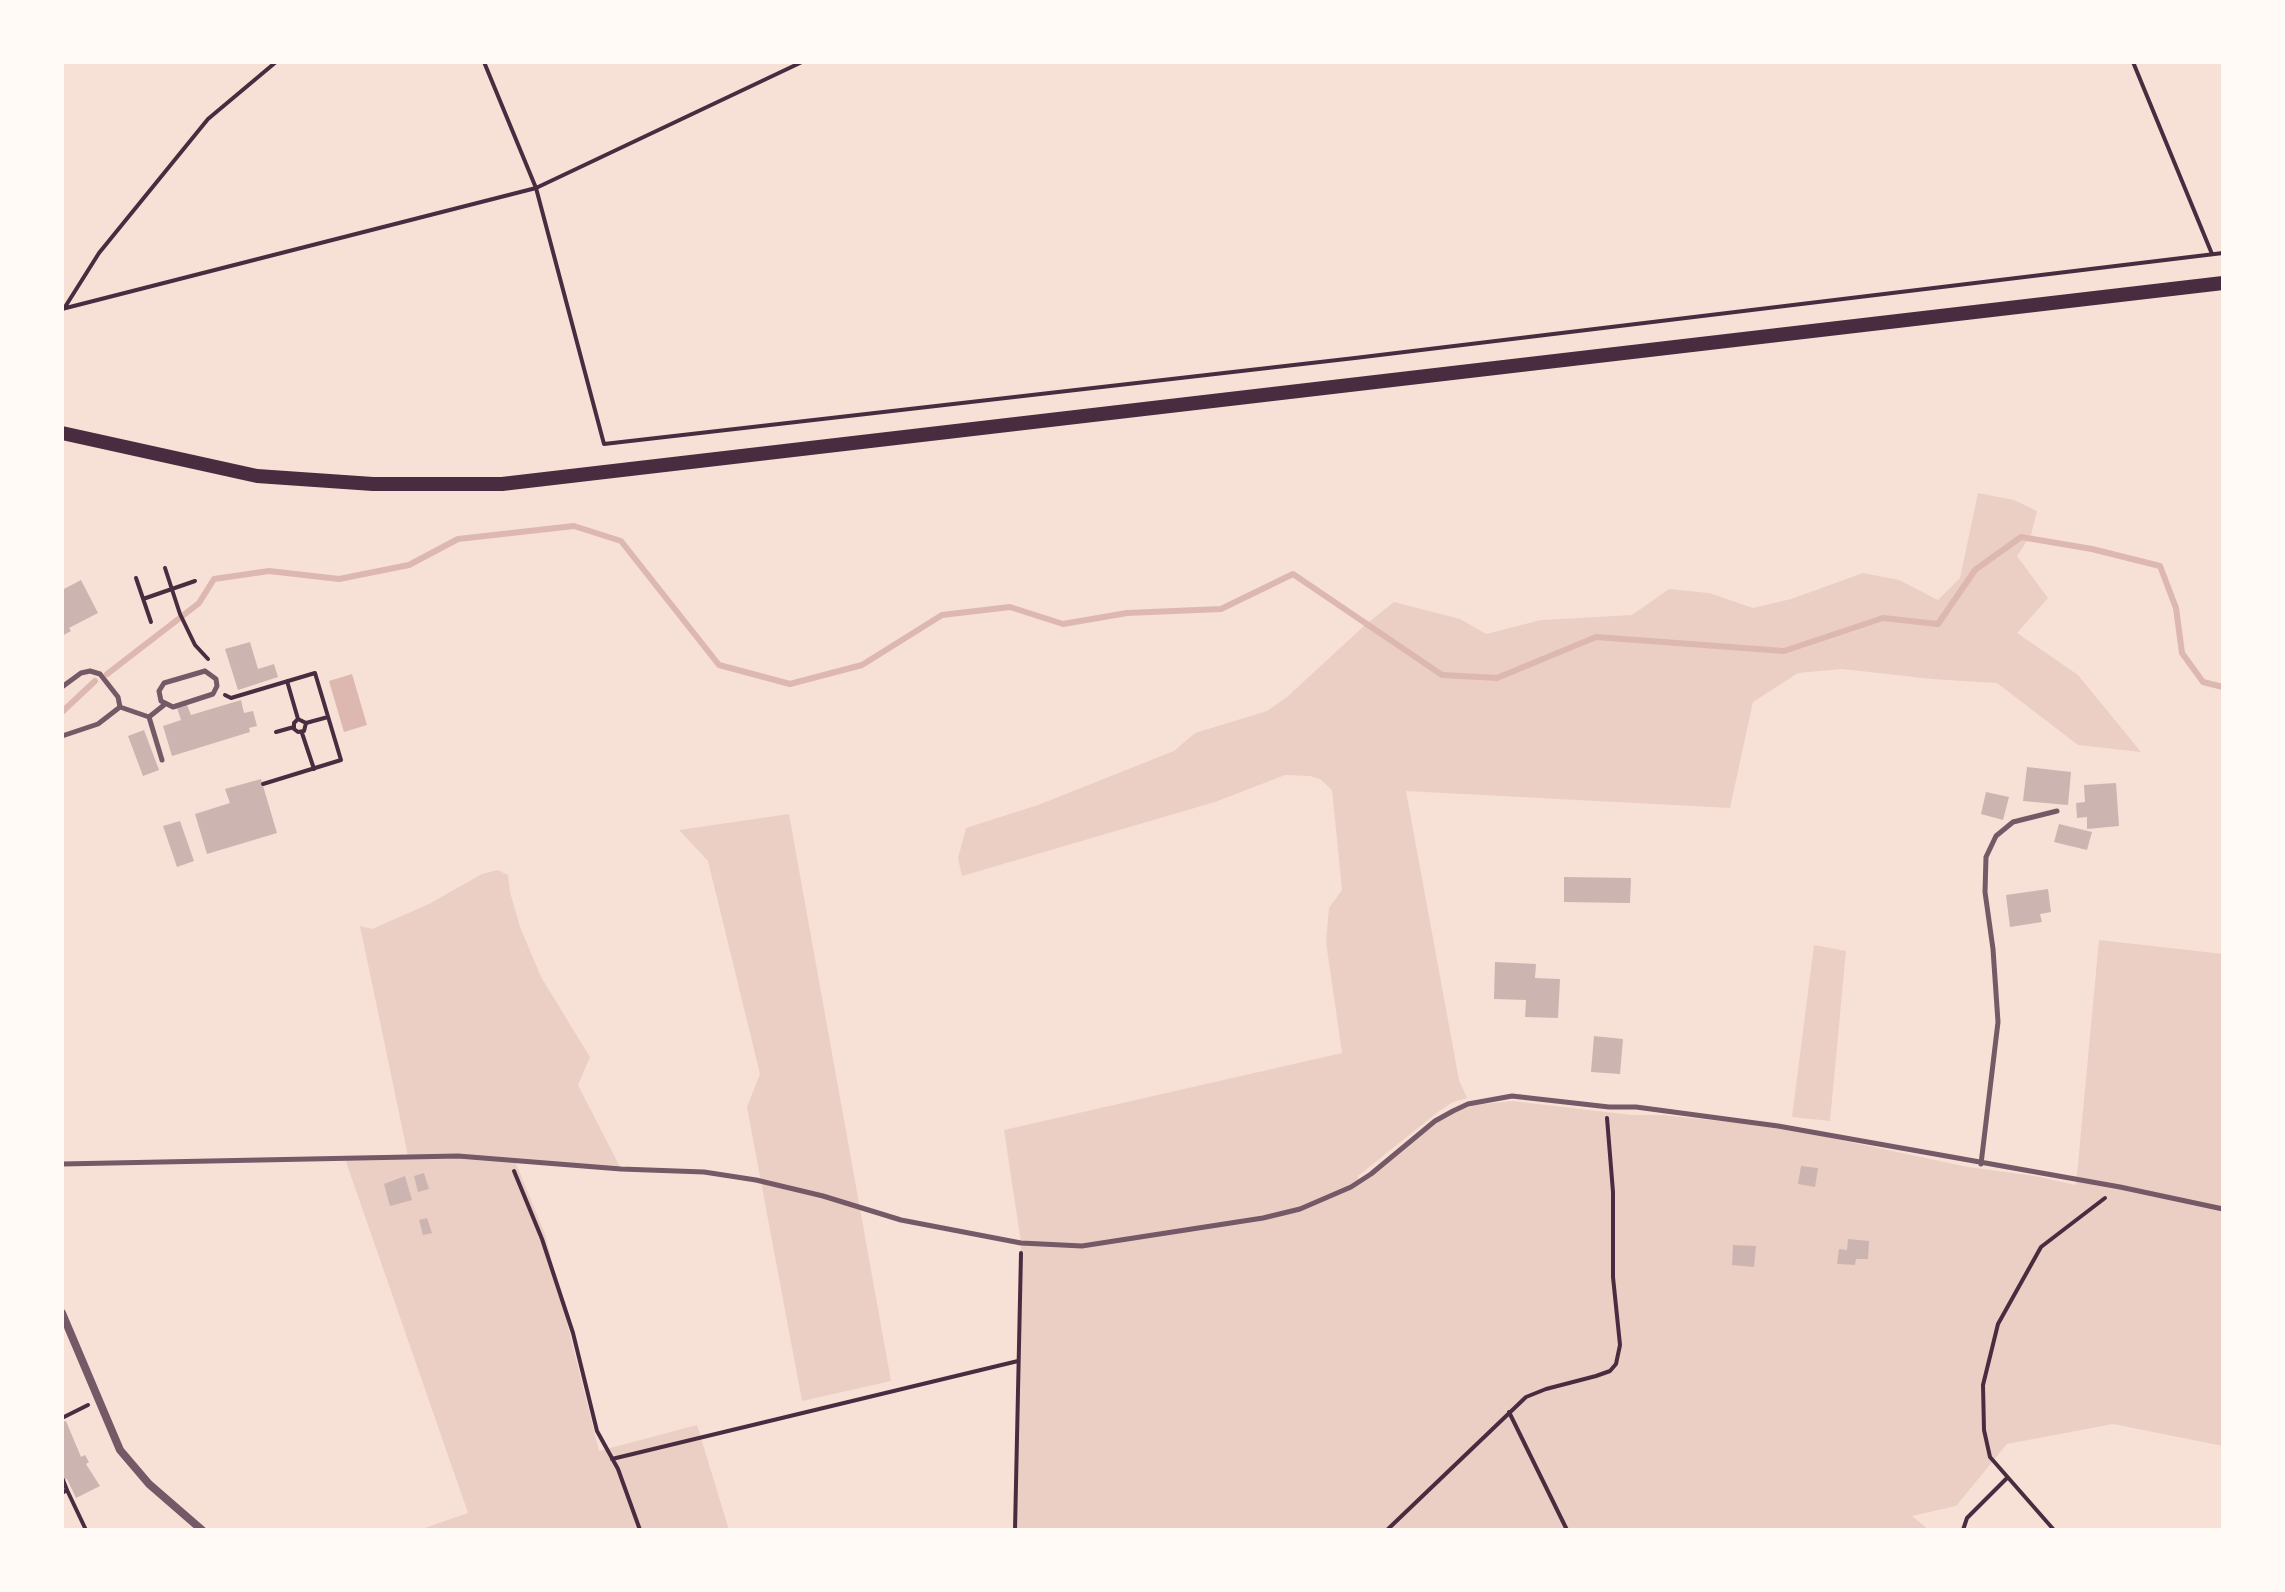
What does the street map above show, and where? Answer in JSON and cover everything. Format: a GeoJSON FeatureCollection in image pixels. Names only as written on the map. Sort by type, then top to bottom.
{"type":"FeatureCollection","features":[{"type":"Feature","properties":{"kind":"main road"},"geometry":{"type":"LineString","coordinates":[[62,433],[257,476],[373,484],[502,484],[2223,283]]}},
{"type":"Feature","properties":{"kind":"street"},"geometry":{"type":"LineString","coordinates":[[62,1313],[120,1450],[131,1466],[202,1530]]}},
{"type":"Feature","properties":{"kind":"lane"},"geometry":{"type":"LineString","coordinates":[[62,687],[81,673],[90,671],[100,674],[118,697],[120,707]]}},
{"type":"Feature","properties":{"kind":"lane"},"geometry":{"type":"LineString","coordinates":[[149,717],[164,705],[175,707],[209,697],[216,690],[216,679],[211,673],[201,671],[164,683],[159,694],[164,705]]}},
{"type":"Feature","properties":{"kind":"lane"},"geometry":{"type":"LineString","coordinates":[[120,707],[149,717]]}},
{"type":"Feature","properties":{"kind":"lane"},"geometry":{"type":"LineString","coordinates":[[62,736],[98,724],[120,707]]}},
{"type":"Feature","properties":{"kind":"lane"},"geometry":{"type":"LineString","coordinates":[[149,717],[162,760]]}},
{"type":"Feature","properties":{"kind":"lane"},"geometry":{"type":"LineString","coordinates":[[1981,1164],[1998,1022],[1985,892],[1986,857],[1996,836],[2013,822],[2057,811]]}},
{"type":"Feature","properties":{"kind":"lane"},"geometry":{"type":"LineString","coordinates":[[62,1164],[458,1156],[704,1172],[756,1180],[823,1196],[901,1220],[1021,1243],[1082,1246],[1263,1218],[1300,1209],[1351,1187],[1435,1121],[1453,1111],[1490,1099],[1512,1096],[1636,1107],[1778,1126],[2120,1187],[2223,1209]]}},
{"type":"Feature","properties":{"kind":"path"},"geometry":{"type":"LineString","coordinates":[[63,309],[99,253],[208,119],[276,62]]}},
{"type":"Feature","properties":{"kind":"path"},"geometry":{"type":"LineString","coordinates":[[484,62],[536,188],[604,444],[1355,358],[2223,253]]}},
{"type":"Feature","properties":{"kind":"path"},"geometry":{"type":"LineString","coordinates":[[63,309],[536,188],[802,62]]}},
{"type":"Feature","properties":{"kind":"path"},"geometry":{"type":"LineString","coordinates":[[2133,62],[2212,254]]}},
{"type":"Feature","properties":{"kind":"path"},"geometry":{"type":"LineString","coordinates":[[165,568],[180,614],[195,645],[211,662],[211,673]]}},
{"type":"Feature","properties":{"kind":"path"},"geometry":{"type":"LineString","coordinates":[[136,578],[151,622]]}},
{"type":"Feature","properties":{"kind":"path"},"geometry":{"type":"LineString","coordinates":[[143,599],[195,581]]}},
{"type":"Feature","properties":{"kind":"path"},"geometry":{"type":"LineString","coordinates":[[216,690],[231,698],[315,673],[341,760],[263,784]]}},
{"type":"Feature","properties":{"kind":"path"},"geometry":{"type":"LineString","coordinates":[[287,681],[298,719],[294,727]]}},
{"type":"Feature","properties":{"kind":"path"},"geometry":{"type":"LineString","coordinates":[[298,719],[306,723],[328,717]]}},
{"type":"Feature","properties":{"kind":"path"},"geometry":{"type":"LineString","coordinates":[[302,732],[307,727],[306,723]]}},
{"type":"Feature","properties":{"kind":"path"},"geometry":{"type":"LineString","coordinates":[[276,732],[294,727],[302,732],[314,769]]}},
{"type":"Feature","properties":{"kind":"path"},"geometry":{"type":"LineString","coordinates":[[1387,1530],[1509,1412],[1535,1392],[1610,1371],[1620,1357],[1613,1277],[1614,1217],[1607,1133],[1609,1107]]}},
{"type":"Feature","properties":{"kind":"path"},"geometry":{"type":"LineString","coordinates":[[509,1160],[542,1239],[573,1333],[597,1431],[612,1459],[640,1530]]}},
{"type":"Feature","properties":{"kind":"path"},"geometry":{"type":"LineString","coordinates":[[2054,1530],[1990,1457],[1984,1430],[1983,1385],[1998,1324],[2041,1247],[2079,1215],[2120,1187]]}},
{"type":"Feature","properties":{"kind":"path"},"geometry":{"type":"LineString","coordinates":[[1015,1530],[1021,1243]]}},
{"type":"Feature","properties":{"kind":"path"},"geometry":{"type":"LineString","coordinates":[[612,1459],[1018,1361]]}},
{"type":"Feature","properties":{"kind":"path"},"geometry":{"type":"LineString","coordinates":[[62,1418],[97,1400]]}},
{"type":"Feature","properties":{"kind":"path"},"geometry":{"type":"LineString","coordinates":[[1509,1412],[1567,1530]]}},
{"type":"Feature","properties":{"kind":"path"},"geometry":{"type":"LineString","coordinates":[[1963,1530],[1967,1518],[2008,1478]]}},
{"type":"Feature","properties":{"kind":"path"},"geometry":{"type":"LineString","coordinates":[[63,1480],[65,1492],[86,1530]]}},
{"type":"Feature","properties":{"kind":"shaded area"},"geometry":{"type":"Polygon","coordinates":[[[1978,493],[2014,500],[2037,511],[2031,535],[2017,556],[2048,598],[2017,633],[2078,675],[2141,752],[2078,745],[1997,683],[1842,669],[1798,673],[1753,702],[1730,808],[1406,791],[1459,1080],[1467,1098],[1453,1102],[1438,1112],[1358,1176],[1359,1183],[1449,1114],[1475,1105],[1512,1101],[1779,1127],[1968,1167],[2076,1185],[2099,940],[2223,954],[2223,1446],[2113,1424],[2007,1444],[1956,1506],[1912,1516],[1929,1530],[1015,1530],[1021,1243],[1004,1130],[1342,1053],[1326,942],[1329,908],[1342,890],[1332,790],[1320,779],[1310,776],[1285,775],[1215,802],[962,876],[958,858],[966,828],[1038,805],[1174,751],[1195,733],[1267,711],[1287,697],[1394,602],[1460,619],[1486,634],[1541,620],[1632,615],[1669,589],[1709,593],[1753,608],[1791,599],[1863,573],[1899,580],[1938,600],[1960,578],[1978,493]]]}},
{"type":"Feature","properties":{"kind":"shaded area"},"geometry":{"type":"Polygon","coordinates":[[[352,674],[367,725],[344,732],[329,681],[352,674]]]}},
{"type":"Feature","properties":{"kind":"shaded area"},"geometry":{"type":"Polygon","coordinates":[[[789,814],[891,1381],[802,1401],[747,1107],[760,1074],[708,861],[679,830],[789,814]]]}},
{"type":"Feature","properties":{"kind":"shaded area"},"geometry":{"type":"Polygon","coordinates":[[[498,870],[508,875],[520,927],[541,977],[590,1057],[578,1085],[621,1169],[515,1161],[545,1234],[599,1451],[697,1425],[729,1530],[419,1530],[468,1513],[344,1156],[408,1156],[360,926],[372,929],[429,904],[482,874],[498,870]]]}},
{"type":"Feature","properties":{"kind":"shaded area"},"geometry":{"type":"Polygon","coordinates":[[[1814,945],[1846,951],[1830,1121],[1792,1117],[1814,945]]]}},
{"type":"Feature","properties":{"kind":"building"},"geometry":{"type":"Polygon","coordinates":[[[81,580],[98,613],[69,628],[71,631],[62,636],[62,590],[81,580]]]}},
{"type":"Feature","properties":{"kind":"building"},"geometry":{"type":"Polygon","coordinates":[[[250,642],[258,669],[274,664],[278,677],[238,690],[225,649],[250,642]]]}},
{"type":"Feature","properties":{"kind":"building"},"geometry":{"type":"Polygon","coordinates":[[[241,700],[244,713],[253,711],[257,726],[249,728],[250,732],[172,756],[163,726],[181,720],[177,708],[187,705],[191,715],[241,700]]]}},
{"type":"Feature","properties":{"kind":"building"},"geometry":{"type":"Polygon","coordinates":[[[144,730],[159,770],[143,776],[128,736],[144,730]]]}},
{"type":"Feature","properties":{"kind":"building"},"geometry":{"type":"Polygon","coordinates":[[[2027,767],[2071,772],[2068,805],[2023,801],[2027,767]]]}},
{"type":"Feature","properties":{"kind":"building"},"geometry":{"type":"Polygon","coordinates":[[[261,779],[277,833],[207,854],[195,814],[230,803],[225,789],[261,779]]]}},
{"type":"Feature","properties":{"kind":"building"},"geometry":{"type":"Polygon","coordinates":[[[2116,783],[2119,826],[2087,829],[2087,817],[2077,818],[2076,803],[2085,802],[2084,785],[2116,783]]]}},
{"type":"Feature","properties":{"kind":"building"},"geometry":{"type":"Polygon","coordinates":[[[1986,792],[2009,797],[2003,820],[1981,814],[1986,792]]]}},
{"type":"Feature","properties":{"kind":"building"},"geometry":{"type":"Polygon","coordinates":[[[180,821],[194,861],[177,867],[163,826],[180,821]]]}},
{"type":"Feature","properties":{"kind":"building"},"geometry":{"type":"Polygon","coordinates":[[[2059,824],[2092,832],[2087,850],[2054,842],[2059,824]]]}},
{"type":"Feature","properties":{"kind":"building"},"geometry":{"type":"Polygon","coordinates":[[[1564,877],[1631,878],[1630,903],[1564,902],[1564,877]]]}},
{"type":"Feature","properties":{"kind":"building"},"geometry":{"type":"Polygon","coordinates":[[[2048,889],[2051,912],[2040,914],[2042,922],[2010,927],[2006,895],[2048,889]]]}},
{"type":"Feature","properties":{"kind":"building"},"geometry":{"type":"Polygon","coordinates":[[[1495,962],[1536,964],[1535,978],[1560,979],[1558,1018],[1525,1017],[1526,1000],[1494,999],[1495,962]]]}},
{"type":"Feature","properties":{"kind":"building"},"geometry":{"type":"Polygon","coordinates":[[[1594,1036],[1623,1039],[1620,1074],[1591,1072],[1594,1036]]]}},
{"type":"Feature","properties":{"kind":"building"},"geometry":{"type":"Polygon","coordinates":[[[1801,1166],[1818,1168],[1815,1187],[1798,1184],[1801,1166]]]}},
{"type":"Feature","properties":{"kind":"building"},"geometry":{"type":"Polygon","coordinates":[[[424,1173],[429,1189],[418,1192],[414,1176],[424,1173]]]}},
{"type":"Feature","properties":{"kind":"building"},"geometry":{"type":"Polygon","coordinates":[[[405,1176],[412,1200],[390,1206],[384,1184],[405,1176]]]}},
{"type":"Feature","properties":{"kind":"building"},"geometry":{"type":"Polygon","coordinates":[[[427,1218],[432,1233],[423,1235],[419,1220],[427,1218]]]}},
{"type":"Feature","properties":{"kind":"building"},"geometry":{"type":"Polygon","coordinates":[[[1848,1239],[1869,1241],[1868,1259],[1856,1259],[1855,1265],[1837,1264],[1839,1249],[1847,1250],[1848,1239]]]}},
{"type":"Feature","properties":{"kind":"building"},"geometry":{"type":"Polygon","coordinates":[[[1733,1245],[1756,1246],[1754,1267],[1732,1265],[1733,1245]]]}},
{"type":"Feature","properties":{"kind":"building"},"geometry":{"type":"Polygon","coordinates":[[[66,1421],[81,1457],[85,1455],[89,1462],[86,1464],[100,1486],[76,1498],[67,1479],[62,1481],[62,1422],[66,1421]]]}},
{"type":"Feature","properties":{"kind":"waterway"},"geometry":{"type":"LineString","coordinates":[[107,674],[199,603],[214,579],[269,571],[339,579],[409,565],[458,539],[574,526],[621,541],[719,665],[790,684],[862,665],[942,615],[1010,607],[1063,624],[1127,613],[1221,609],[1293,574],[1442,675],[1497,678],[1596,637],[1784,651],[1883,618],[1938,624],[1975,570],[2021,537],[2092,549],[2160,566],[2176,608],[2182,653],[2203,682],[2223,687]]}},
{"type":"Feature","properties":{"kind":"waterway"},"geometry":{"type":"LineString","coordinates":[[62,712],[95,681]]}}]}
